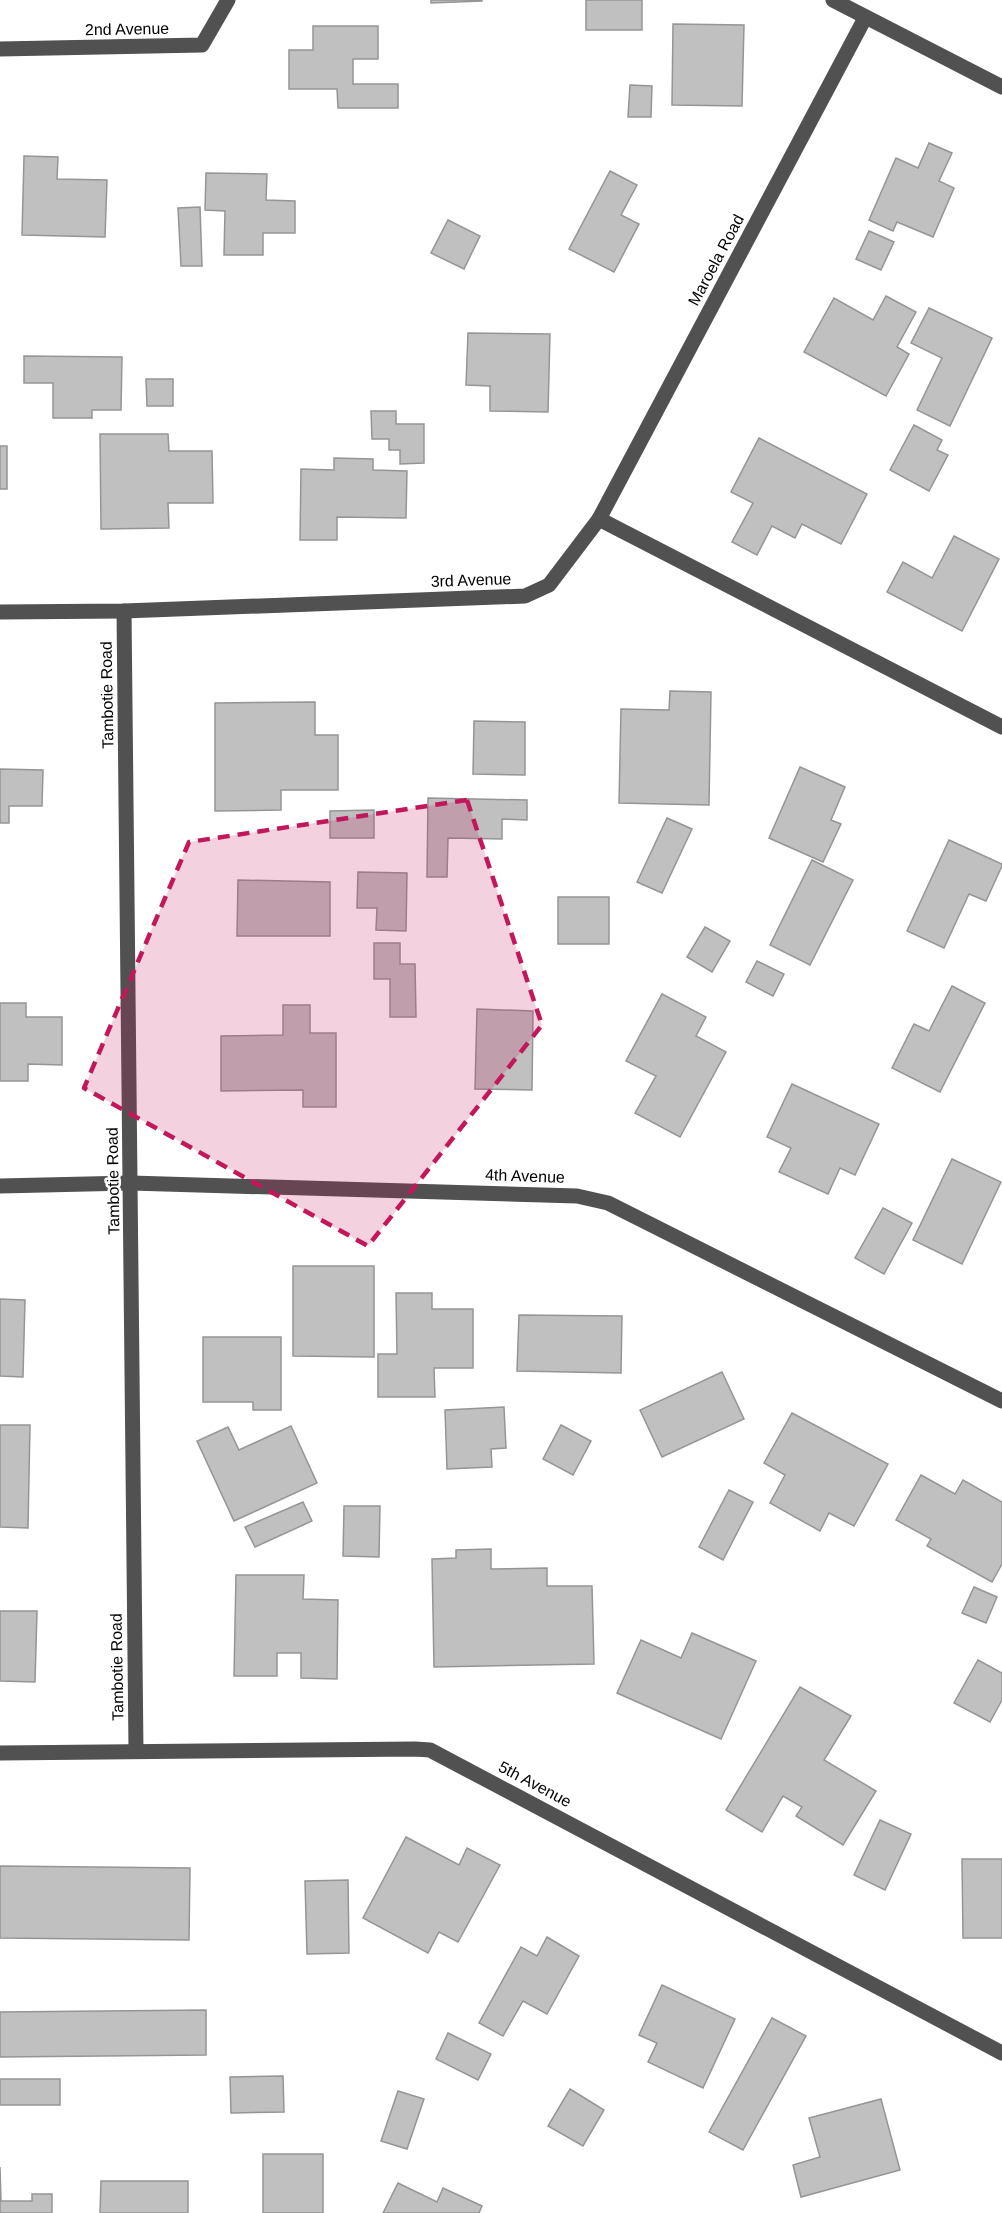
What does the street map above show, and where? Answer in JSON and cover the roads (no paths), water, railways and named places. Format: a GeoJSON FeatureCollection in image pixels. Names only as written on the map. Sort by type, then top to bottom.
{"type":"FeatureCollection","features":[{"type":"Feature","properties":{"kind":"street","name":"2nd Avenue"},"geometry":{"type":"LineString","coordinates":[[0,49],[202,45],[228,0]]}},
{"type":"Feature","properties":{"kind":"street"},"geometry":{"type":"LineString","coordinates":[[833,0],[1002,87]]}},
{"type":"Feature","properties":{"kind":"street","name":"Maroela Road"},"geometry":{"type":"LineString","coordinates":[[599,519],[865,18]]}},
{"type":"Feature","properties":{"kind":"street"},"geometry":{"type":"LineString","coordinates":[[599,519],[1002,727]]}},
{"type":"Feature","properties":{"kind":"street","name":"3rd Avenue"},"geometry":{"type":"LineString","coordinates":[[0,612],[124,611],[525,596],[549,585],[599,519]]}},
{"type":"Feature","properties":{"kind":"street","name":"Tambotie Road"},"geometry":{"type":"LineString","coordinates":[[124,611],[136,1751]]}},
{"type":"Feature","properties":{"kind":"street","name":"4th Avenue"},"geometry":{"type":"LineString","coordinates":[[0,1186],[131,1184],[592,1198],[618,1208],[1002,1401]]}},
{"type":"Feature","properties":{"kind":"street","name":"5th Avenue"},"geometry":{"type":"LineString","coordinates":[[0,1753],[430,1750],[1002,2053]]}}]}
